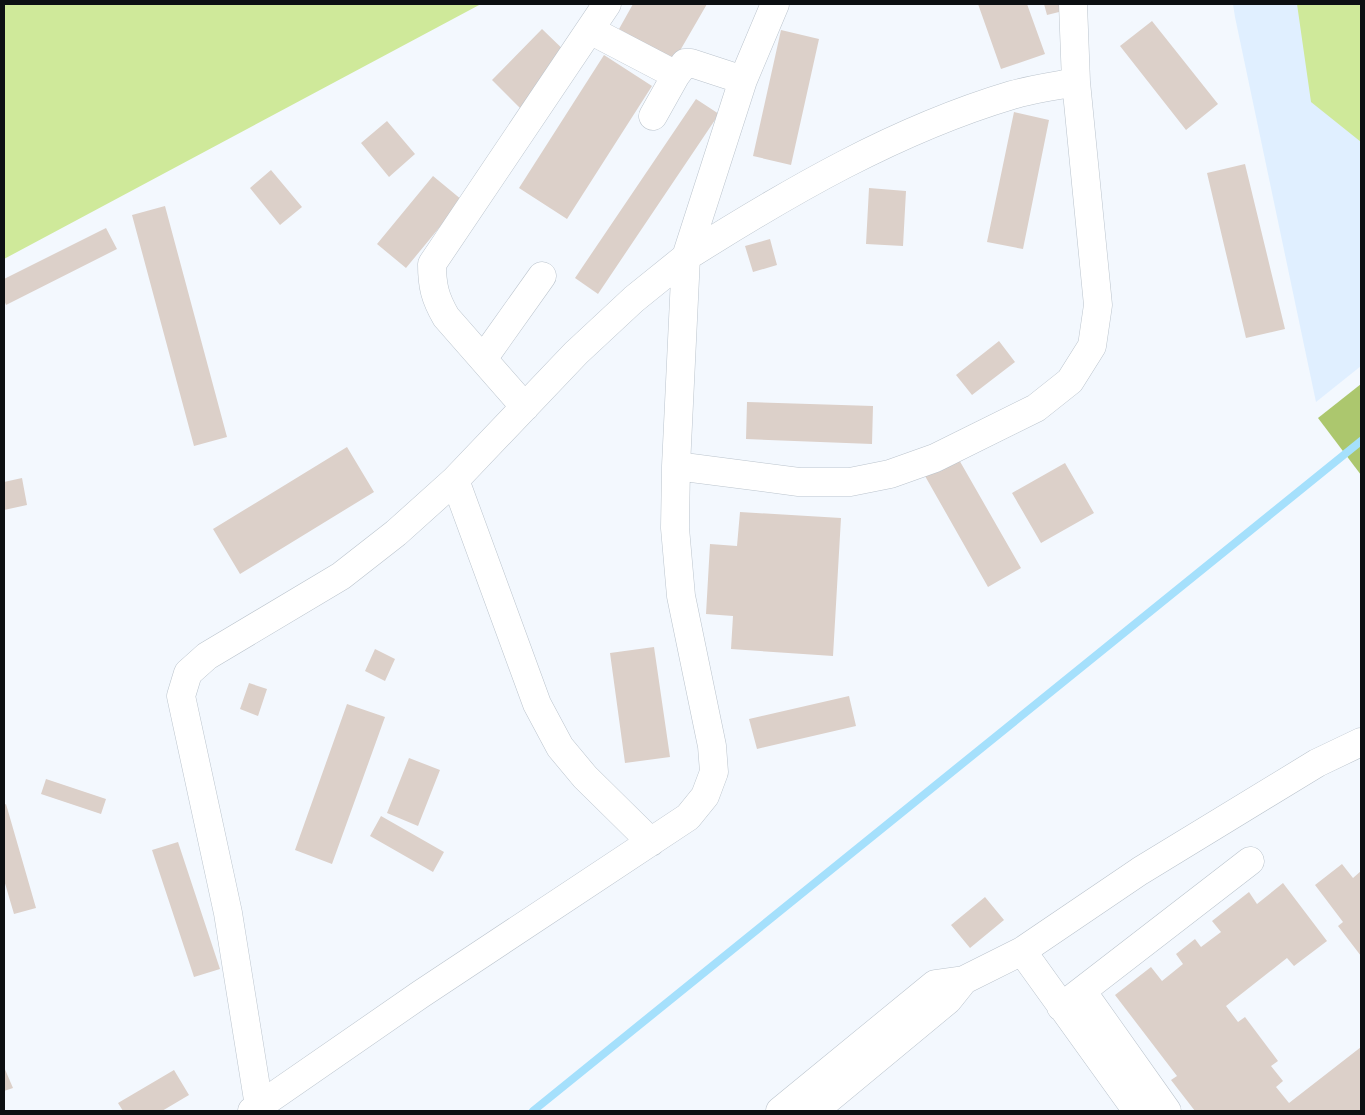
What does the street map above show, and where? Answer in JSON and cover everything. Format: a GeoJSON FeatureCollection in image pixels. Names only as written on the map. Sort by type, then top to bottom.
{"type":"FeatureCollection","features":[{"type":"Feature","properties":{"kind":"street"},"geometry":{"type":"LineString","coordinates":[[525,407],[446,317],[437,301],[432,281],[432,264],[607,4]]}},
{"type":"Feature","properties":{"kind":"street"},"geometry":{"type":"LineString","coordinates":[[775,4],[743,80],[686,257],[676,466],[675,528],[681,596],[712,746],[714,772],[705,796],[688,817],[421,994],[255,1109],[228,913],[181,696],[188,673],[207,656],[341,576],[396,533],[455,480],[576,353],[634,300],[686,257],[760,211],[841,166],[943,119],[1014,94],[1076,82]]}},
{"type":"Feature","properties":{"kind":"street"},"geometry":{"type":"LineString","coordinates":[[676,466],[799,482],[850,482],[890,474],[935,458],[1036,408],[1070,381],[1092,346],[1098,305],[1076,82],[1073,4]]}},
{"type":"Feature","properties":{"kind":"street"},"geometry":{"type":"LineString","coordinates":[[590,30],[676,75]]}},
{"type":"Feature","properties":{"kind":"street"},"geometry":{"type":"LineString","coordinates":[[653,116],[676,75],[685,63],[691,63],[743,80]]}},
{"type":"Feature","properties":{"kind":"street"},"geometry":{"type":"LineString","coordinates":[[483,359],[542,276]]}},
{"type":"Feature","properties":{"kind":"street"},"geometry":{"type":"LineString","coordinates":[[455,480],[537,704],[560,747],[585,777],[651,842]]}},
{"type":"Feature","properties":{"kind":"street"},"geometry":{"type":"LineString","coordinates":[[780,1111],[935,984],[964,980],[1022,951],[1140,871],[1317,763],[1361,742]]}},
{"type":"Feature","properties":{"kind":"street"},"geometry":{"type":"LineString","coordinates":[[1071,999],[1250,861]]}},
{"type":"Feature","properties":{"kind":"street"},"geometry":{"type":"LineString","coordinates":[[1022,951],[1051,990],[1071,999],[1167,1111]]}},
{"type":"Feature","properties":{"kind":"street"},"geometry":{"type":"LineString","coordinates":[[814,1111],[948,1000],[964,980]]}},
{"type":"Feature","properties":{"kind":"street"},"geometry":{"type":"LineString","coordinates":[[1071,999],[1136,1111]]}},
{"type":"Feature","properties":{"kind":"shaded area"},"geometry":{"type":"Polygon","coordinates":[[[1233,4],[1361,4],[1361,366],[1316,402],[1235,17],[1233,4]]]}},
{"type":"Feature","properties":{"kind":"green space"},"geometry":{"type":"Polygon","coordinates":[[[4,4],[481,4],[4,259],[4,4]]]}},
{"type":"Feature","properties":{"kind":"green space"},"geometry":{"type":"Polygon","coordinates":[[[1297,4],[1361,4],[1361,142],[1311,102],[1297,4]]]}},
{"type":"Feature","properties":{"kind":"green space"},"geometry":{"type":"Polygon","coordinates":[[[1361,384],[1361,475],[1318,418],[1361,384]]]}},
{"type":"Feature","properties":{"kind":"building"},"geometry":{"type":"Polygon","coordinates":[[[633,4],[707,4],[674,61],[619,29],[633,4]]]}},
{"type":"Feature","properties":{"kind":"building"},"geometry":{"type":"Polygon","coordinates":[[[978,4],[1027,4],[1045,54],[1001,69],[978,4]]]}},
{"type":"Feature","properties":{"kind":"building"},"geometry":{"type":"Polygon","coordinates":[[[1044,4],[1065,4],[1067,10],[1047,15],[1044,4]]]}},
{"type":"Feature","properties":{"kind":"building"},"geometry":{"type":"Polygon","coordinates":[[[1152,21],[1218,104],[1186,130],[1120,46],[1152,21]]]}},
{"type":"Feature","properties":{"kind":"building"},"geometry":{"type":"Polygon","coordinates":[[[542,29],[571,57],[520,108],[492,80],[542,29]]]}},
{"type":"Feature","properties":{"kind":"building"},"geometry":{"type":"Polygon","coordinates":[[[781,30],[819,39],[791,165],[753,156],[781,30]]]}},
{"type":"Feature","properties":{"kind":"building"},"geometry":{"type":"Polygon","coordinates":[[[604,55],[652,86],[567,219],[519,188],[604,55]]]}},
{"type":"Feature","properties":{"kind":"building"},"geometry":{"type":"Polygon","coordinates":[[[696,99],[719,114],[598,294],[575,278],[696,99]]]}},
{"type":"Feature","properties":{"kind":"building"},"geometry":{"type":"Polygon","coordinates":[[[1014,112],[1049,120],[1023,249],[987,242],[1014,112]]]}},
{"type":"Feature","properties":{"kind":"building"},"geometry":{"type":"Polygon","coordinates":[[[387,121],[415,154],[389,177],[361,143],[387,121]]]}},
{"type":"Feature","properties":{"kind":"building"},"geometry":{"type":"Polygon","coordinates":[[[1245,164],[1285,329],[1246,338],[1207,173],[1245,164]]]}},
{"type":"Feature","properties":{"kind":"building"},"geometry":{"type":"Polygon","coordinates":[[[271,170],[302,207],[280,225],[250,188],[271,170]]]}},
{"type":"Feature","properties":{"kind":"building"},"geometry":{"type":"Polygon","coordinates":[[[433,176],[462,200],[406,268],[377,244],[433,176]]]}},
{"type":"Feature","properties":{"kind":"building"},"geometry":{"type":"Polygon","coordinates":[[[869,188],[906,191],[903,246],[866,244],[869,188]]]}},
{"type":"Feature","properties":{"kind":"building"},"geometry":{"type":"Polygon","coordinates":[[[165,206],[227,437],[194,446],[132,215],[165,206]]]}},
{"type":"Feature","properties":{"kind":"building"},"geometry":{"type":"Polygon","coordinates":[[[106,228],[117,249],[6,305],[4,300],[4,279],[106,228]]]}},
{"type":"Feature","properties":{"kind":"building"},"geometry":{"type":"Polygon","coordinates":[[[770,239],[777,265],[753,272],[745,246],[770,239]]]}},
{"type":"Feature","properties":{"kind":"building"},"geometry":{"type":"Polygon","coordinates":[[[999,341],[1015,362],[972,395],[956,375],[999,341]]]}},
{"type":"Feature","properties":{"kind":"building"},"geometry":{"type":"Polygon","coordinates":[[[747,402],[873,406],[872,444],[746,439],[747,402]]]}},
{"type":"Feature","properties":{"kind":"building"},"geometry":{"type":"Polygon","coordinates":[[[347,447],[374,492],[240,574],[213,529],[347,447]]]}},
{"type":"Feature","properties":{"kind":"building"},"geometry":{"type":"Polygon","coordinates":[[[958,458],[1021,568],[988,587],[925,476],[958,458]]]}},
{"type":"Feature","properties":{"kind":"building"},"geometry":{"type":"Polygon","coordinates":[[[1065,463],[1094,513],[1041,543],[1012,493],[1065,463]]]}},
{"type":"Feature","properties":{"kind":"building"},"geometry":{"type":"Polygon","coordinates":[[[22,478],[27,505],[4,510],[4,482],[22,478]]]}},
{"type":"Feature","properties":{"kind":"building"},"geometry":{"type":"Polygon","coordinates":[[[740,512],[841,518],[833,656],[731,649],[733,616],[706,614],[710,544],[737,546],[740,512]]]}},
{"type":"Feature","properties":{"kind":"building"},"geometry":{"type":"Polygon","coordinates":[[[654,647],[670,757],[625,763],[610,653],[654,647]]]}},
{"type":"Feature","properties":{"kind":"building"},"geometry":{"type":"Polygon","coordinates":[[[375,649],[395,659],[385,681],[365,671],[375,649]]]}},
{"type":"Feature","properties":{"kind":"building"},"geometry":{"type":"Polygon","coordinates":[[[249,683],[267,689],[258,716],[240,709],[249,683]]]}},
{"type":"Feature","properties":{"kind":"building"},"geometry":{"type":"Polygon","coordinates":[[[849,696],[856,726],[757,749],[749,719],[849,696]]]}},
{"type":"Feature","properties":{"kind":"building"},"geometry":{"type":"Polygon","coordinates":[[[347,704],[385,717],[332,864],[295,850],[347,704]]]}},
{"type":"Feature","properties":{"kind":"building"},"geometry":{"type":"Polygon","coordinates":[[[409,758],[440,770],[418,826],[387,813],[409,758]]]}},
{"type":"Feature","properties":{"kind":"building"},"geometry":{"type":"Polygon","coordinates":[[[46,779],[106,799],[101,814],[41,794],[46,779]]]}},
{"type":"Feature","properties":{"kind":"building"},"geometry":{"type":"Polygon","coordinates":[[[6,804],[36,908],[14,914],[4,880],[4,805],[6,804]]]}},
{"type":"Feature","properties":{"kind":"building"},"geometry":{"type":"Polygon","coordinates":[[[381,816],[444,852],[433,872],[370,836],[381,816]]]}},
{"type":"Feature","properties":{"kind":"building"},"geometry":{"type":"Polygon","coordinates":[[[178,842],[220,969],[194,977],[152,850],[178,842]]]}},
{"type":"Feature","properties":{"kind":"building"},"geometry":{"type":"Polygon","coordinates":[[[1342,864],[1353,878],[1361,871],[1361,956],[1338,926],[1343,922],[1315,885],[1342,864]]]}},
{"type":"Feature","properties":{"kind":"building"},"geometry":{"type":"Polygon","coordinates":[[[1283,883],[1327,941],[1294,966],[1287,958],[1226,1006],[1238,1022],[1245,1017],[1278,1061],[1271,1066],[1283,1081],[1276,1087],[1289,1103],[1361,1047],[1361,1111],[1195,1111],[1171,1080],[1177,1076],[1115,995],[1151,967],[1162,981],[1183,964],[1176,954],[1195,939],[1201,947],[1221,932],[1212,921],[1249,892],[1257,904],[1283,883]]]}},
{"type":"Feature","properties":{"kind":"building"},"geometry":{"type":"Polygon","coordinates":[[[985,897],[1004,920],[970,948],[951,925],[985,897]]]}},
{"type":"Feature","properties":{"kind":"building"},"geometry":{"type":"Polygon","coordinates":[[[4,1067],[13,1088],[4,1091],[4,1067]]]}},
{"type":"Feature","properties":{"kind":"building"},"geometry":{"type":"Polygon","coordinates":[[[174,1070],[189,1095],[162,1111],[123,1111],[118,1103],[174,1070]]]}},
{"type":"Feature","properties":{"kind":"waterway"},"geometry":{"type":"LineString","coordinates":[[533,1111],[1361,441]]}}]}
